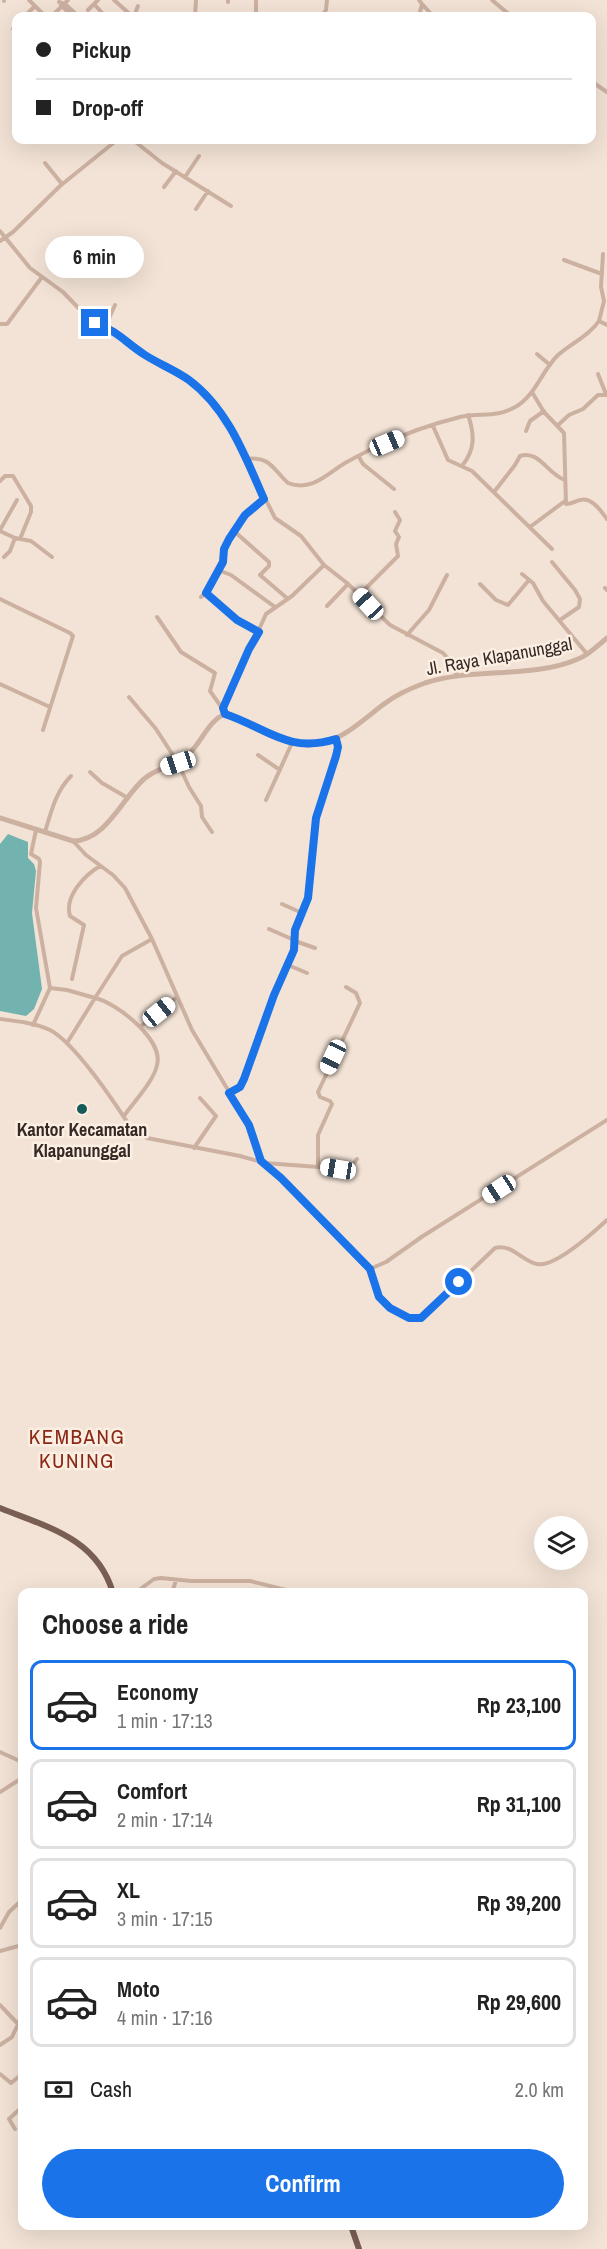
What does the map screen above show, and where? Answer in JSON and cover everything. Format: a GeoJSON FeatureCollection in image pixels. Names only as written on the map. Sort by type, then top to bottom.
{"type":"FeatureCollection","features":[{"type":"Feature","properties":{"kind":"main road"},"geometry":{"type":"LineString","coordinates":[[0,1508],[62,1533],[81,1544],[100,1566],[112,1588]]}},
{"type":"Feature","properties":{"kind":"main road"},"geometry":{"type":"LineString","coordinates":[[352,2230],[359,2249]]}},
{"type":"Feature","properties":{"kind":"street"},"geometry":{"type":"LineString","coordinates":[[29,0],[41,12]]}},
{"type":"Feature","properties":{"kind":"street"},"geometry":{"type":"LineString","coordinates":[[88,9],[98,0]]}},
{"type":"Feature","properties":{"kind":"street"},"geometry":{"type":"LineString","coordinates":[[114,0],[128,12]]}},
{"type":"Feature","properties":{"kind":"street"},"geometry":{"type":"LineString","coordinates":[[492,0],[506,12]]}},
{"type":"Feature","properties":{"kind":"street"},"geometry":{"type":"LineString","coordinates":[[62,2],[73,12]]}},
{"type":"Feature","properties":{"kind":"street"},"geometry":{"type":"LineString","coordinates":[[94,4],[101,12]]}},
{"type":"Feature","properties":{"kind":"street"},"geometry":{"type":"LineString","coordinates":[[29,12],[35,6]]}},
{"type":"Feature","properties":{"kind":"street"},"geometry":{"type":"LineString","coordinates":[[135,12],[138,6]]}},
{"type":"Feature","properties":{"kind":"street"},"geometry":{"type":"LineString","coordinates":[[0,241],[62,184],[112,144]]}},
{"type":"Feature","properties":{"kind":"street"},"geometry":{"type":"LineString","coordinates":[[139,144],[231,206]]}},
{"type":"Feature","properties":{"kind":"street"},"geometry":{"type":"LineString","coordinates":[[185,177],[199,156]]}},
{"type":"Feature","properties":{"kind":"street"},"geometry":{"type":"LineString","coordinates":[[45,163],[62,184]]}},
{"type":"Feature","properties":{"kind":"street"},"geometry":{"type":"LineString","coordinates":[[164,186],[176,171]]}},
{"type":"Feature","properties":{"kind":"street"},"geometry":{"type":"LineString","coordinates":[[196,209],[208,191]]}},
{"type":"Feature","properties":{"kind":"street"},"geometry":{"type":"LineString","coordinates":[[0,231],[30,268],[70,298],[91,321],[117,332],[147,356],[191,382],[210,399],[228,424],[275,518],[301,536],[324,565],[360,594],[390,625],[442,653],[450,661],[457,675]]}},
{"type":"Feature","properties":{"kind":"street"},"geometry":{"type":"LineString","coordinates":[[246,459],[261,458],[288,483],[306,486],[323,479],[378,446],[468,416],[502,413],[521,403],[532,392],[557,356],[594,328],[599,321],[604,301],[601,289],[603,254]]}},
{"type":"Feature","properties":{"kind":"street"},"geometry":{"type":"LineString","coordinates":[[564,260],[602,274]]}},
{"type":"Feature","properties":{"kind":"street"},"geometry":{"type":"LineString","coordinates":[[0,324],[7,324],[42,277]]}},
{"type":"Feature","properties":{"kind":"street"},"geometry":{"type":"LineString","coordinates":[[105,327],[115,305]]}},
{"type":"Feature","properties":{"kind":"street"},"geometry":{"type":"LineString","coordinates":[[599,321],[607,325]]}},
{"type":"Feature","properties":{"kind":"street"},"geometry":{"type":"LineString","coordinates":[[537,354],[550,365]]}},
{"type":"Feature","properties":{"kind":"street"},"geometry":{"type":"LineString","coordinates":[[557,426],[569,415],[584,409],[597,395],[606,395],[598,374]]}},
{"type":"Feature","properties":{"kind":"street"},"geometry":{"type":"LineString","coordinates":[[532,392],[543,411],[564,433],[565,501]]}},
{"type":"Feature","properties":{"kind":"street"},"geometry":{"type":"LineString","coordinates":[[526,431],[530,420],[543,411]]}},
{"type":"Feature","properties":{"kind":"street"},"geometry":{"type":"LineString","coordinates":[[462,466],[471,452],[473,442],[468,416]]}},
{"type":"Feature","properties":{"kind":"street"},"geometry":{"type":"LineString","coordinates":[[433,426],[448,460],[472,471],[552,549]]}},
{"type":"Feature","properties":{"kind":"street"},"geometry":{"type":"LineString","coordinates":[[495,492],[520,456],[524,455],[534,456],[553,474],[565,480]]}},
{"type":"Feature","properties":{"kind":"street"},"geometry":{"type":"LineString","coordinates":[[359,457],[370,470],[394,489]]}},
{"type":"Feature","properties":{"kind":"street"},"geometry":{"type":"LineString","coordinates":[[0,481],[5,476],[13,476],[31,506],[31,512],[18,538],[4,557]]}},
{"type":"Feature","properties":{"kind":"street"},"geometry":{"type":"LineString","coordinates":[[259,632],[237,620],[204,595],[223,562],[225,546],[234,531],[249,510],[264,499]]}},
{"type":"Feature","properties":{"kind":"street"},"geometry":{"type":"LineString","coordinates":[[565,501],[569,504],[582,499],[590,501],[607,519]]}},
{"type":"Feature","properties":{"kind":"street"},"geometry":{"type":"LineString","coordinates":[[17,500],[0,531],[31,541],[52,557]]}},
{"type":"Feature","properties":{"kind":"street"},"geometry":{"type":"LineString","coordinates":[[530,527],[565,501]]}},
{"type":"Feature","properties":{"kind":"street"},"geometry":{"type":"LineString","coordinates":[[360,594],[398,556],[396,544],[399,537],[395,531],[400,520],[395,512]]}},
{"type":"Feature","properties":{"kind":"street"},"geometry":{"type":"LineString","coordinates":[[234,531],[269,562],[269,566],[261,575],[288,599]]}},
{"type":"Feature","properties":{"kind":"street"},"geometry":{"type":"LineString","coordinates":[[552,562],[580,599],[579,607],[560,620]]}},
{"type":"Feature","properties":{"kind":"street"},"geometry":{"type":"LineString","coordinates":[[0,819],[73,841],[86,840],[97,832],[150,774],[178,763],[194,750],[224,711],[266,614],[288,599],[324,565]]}},
{"type":"Feature","properties":{"kind":"street"},"geometry":{"type":"LineString","coordinates":[[218,570],[231,575],[275,607]]}},
{"type":"Feature","properties":{"kind":"street"},"geometry":{"type":"LineString","coordinates":[[522,574],[537,588],[543,601],[587,654]]}},
{"type":"Feature","properties":{"kind":"street"},"geometry":{"type":"LineString","coordinates":[[407,635],[429,610],[447,575]]}},
{"type":"Feature","properties":{"kind":"street"},"geometry":{"type":"LineString","coordinates":[[480,584],[496,600],[508,605],[530,580]]}},
{"type":"Feature","properties":{"kind":"street"},"geometry":{"type":"LineString","coordinates":[[327,606],[348,584]]}},
{"type":"Feature","properties":{"kind":"street"},"geometry":{"type":"LineString","coordinates":[[0,599],[72,634],[43,730]]}},
{"type":"Feature","properties":{"kind":"street"},"geometry":{"type":"LineString","coordinates":[[157,617],[181,652],[215,673],[210,691],[224,711]]}},
{"type":"Feature","properties":{"kind":"street","name":"Jl. Raya Klapanunggal"},"geometry":{"type":"LineString","coordinates":[[224,711],[292,743],[310,745],[336,739],[347,733],[386,702],[408,690],[457,675],[516,671],[575,660],[587,654],[607,638]]}},
{"type":"Feature","properties":{"kind":"street"},"geometry":{"type":"LineString","coordinates":[[0,684],[50,707]]}},
{"type":"Feature","properties":{"kind":"street"},"geometry":{"type":"LineString","coordinates":[[129,697],[156,729],[178,763],[201,806],[202,817],[212,832]]}},
{"type":"Feature","properties":{"kind":"street"},"geometry":{"type":"LineString","coordinates":[[229,1093],[240,1087],[244,1079],[274,995],[294,950],[295,930],[309,893],[316,818],[336,756],[338,747],[336,739]]}},
{"type":"Feature","properties":{"kind":"street"},"geometry":{"type":"LineString","coordinates":[[266,800],[292,743]]}},
{"type":"Feature","properties":{"kind":"street"},"geometry":{"type":"LineString","coordinates":[[258,755],[280,770]]}},
{"type":"Feature","properties":{"kind":"street"},"geometry":{"type":"LineString","coordinates":[[90,772],[102,783],[129,798]]}},
{"type":"Feature","properties":{"kind":"street"},"geometry":{"type":"LineString","coordinates":[[44,833],[57,795],[63,783],[71,776]]}},
{"type":"Feature","properties":{"kind":"street"},"geometry":{"type":"LineString","coordinates":[[33,1025],[50,988],[36,908],[40,862],[31,853],[36,830]]}},
{"type":"Feature","properties":{"kind":"street"},"geometry":{"type":"LineString","coordinates":[[73,841],[100,866],[113,874],[125,888],[152,939],[192,1030],[249,1125],[263,1162],[370,1269],[379,1297],[399,1314],[416,1319],[426,1314],[495,1248],[506,1248],[535,1263],[544,1264],[576,1246],[607,1220]]}},
{"type":"Feature","properties":{"kind":"street"},"geometry":{"type":"LineString","coordinates":[[72,979],[84,925],[70,916],[69,908],[81,881],[100,866]]}},
{"type":"Feature","properties":{"kind":"street"},"geometry":{"type":"LineString","coordinates":[[282,904],[302,913]]}},
{"type":"Feature","properties":{"kind":"street"},"geometry":{"type":"LineString","coordinates":[[269,929],[315,948]]}},
{"type":"Feature","properties":{"kind":"street"},"geometry":{"type":"LineString","coordinates":[[67,1043],[122,956],[152,939]]}},
{"type":"Feature","properties":{"kind":"street"},"geometry":{"type":"LineString","coordinates":[[288,965],[307,974]]}},
{"type":"Feature","properties":{"kind":"street"},"geometry":{"type":"LineString","coordinates":[[318,1166],[318,1136],[332,1104],[320,1097],[319,1089],[360,1003],[358,995],[346,987]]}},
{"type":"Feature","properties":{"kind":"street"},"geometry":{"type":"LineString","coordinates":[[50,988],[67,990],[115,1006],[140,1027],[152,1044],[158,1063],[146,1086],[123,1116]]}},
{"type":"Feature","properties":{"kind":"street"},"geometry":{"type":"LineString","coordinates":[[140,1027],[177,997]]}},
{"type":"Feature","properties":{"kind":"street"},"geometry":{"type":"LineString","coordinates":[[0,1019],[50,1030],[67,1043],[92,1072],[131,1128],[140,1134],[263,1162],[338,1169],[351,1168],[357,1159]]}},
{"type":"Feature","properties":{"kind":"street"},"geometry":{"type":"LineString","coordinates":[[194,1148],[216,1116],[200,1098]]}},
{"type":"Feature","properties":{"kind":"street"},"geometry":{"type":"LineString","coordinates":[[370,1269],[386,1262],[423,1236],[607,1120]]}},
{"type":"Feature","properties":{"kind":"street"},"geometry":{"type":"LineString","coordinates":[[143,1588],[158,1578],[198,1582],[250,1581],[278,1588]]}},
{"type":"Feature","properties":{"kind":"street"},"geometry":{"type":"LineString","coordinates":[[174,1588],[176,1580]]}},
{"type":"Feature","properties":{"kind":"street"},"geometry":{"type":"LineString","coordinates":[[0,1752],[18,1760]]}},
{"type":"Feature","properties":{"kind":"street"},"geometry":{"type":"LineString","coordinates":[[0,1792],[18,1781]]}},
{"type":"Feature","properties":{"kind":"street"},"geometry":{"type":"LineString","coordinates":[[0,1928],[9,1912],[18,1904]]}},
{"type":"Feature","properties":{"kind":"street"},"geometry":{"type":"LineString","coordinates":[[0,1951],[18,1946]]}},
{"type":"Feature","properties":{"kind":"street"},"geometry":{"type":"LineString","coordinates":[[0,2005],[18,2024]]}},
{"type":"Feature","properties":{"kind":"street"},"geometry":{"type":"LineString","coordinates":[[0,2045],[12,2037],[18,2027]]}},
{"type":"Feature","properties":{"kind":"street"},"geometry":{"type":"LineString","coordinates":[[0,2074],[11,2083],[18,2077]]}},
{"type":"Feature","properties":{"kind":"street"},"geometry":{"type":"LineString","coordinates":[[15,2129],[9,2120],[18,2111]]}},
{"type":"Feature","properties":{"kind":"water"},"geometry":{"type":"Polygon","coordinates":[[[8,834],[28,842],[28,858],[34,864],[36,871],[32,913],[42,989],[34,1009],[26,1016],[0,1011],[0,844],[8,834]]]}},
{"type":"Feature","properties":{"kind":"place","name":"Kantor Kecamatan Klapanunggal"},"geometry":{"type":"Point","coordinates":[82,1109]}},
{"type":"Feature","properties":{"kind":"district","name":"KEMBANG KUNING"},"geometry":{"type":"Point","coordinates":[77,1448]}},
{"type":"Feature","properties":{"kind":"route"},"geometry":{"type":"LineString","coordinates":[[95,323],[114,330],[138,351],[184,377],[210,399],[220,410],[234,435],[264,499],[249,510],[229,539],[224,549],[223,562],[206,593],[241,623],[259,632],[223,708],[225,714],[296,744],[310,745],[336,739],[338,747],[316,818],[308,898],[295,930],[294,950],[279,981],[244,1079],[240,1087],[229,1093],[249,1125],[261,1161],[303,1199],[370,1269],[379,1297],[390,1308],[409,1318],[421,1318],[459,1282]]}}]}
